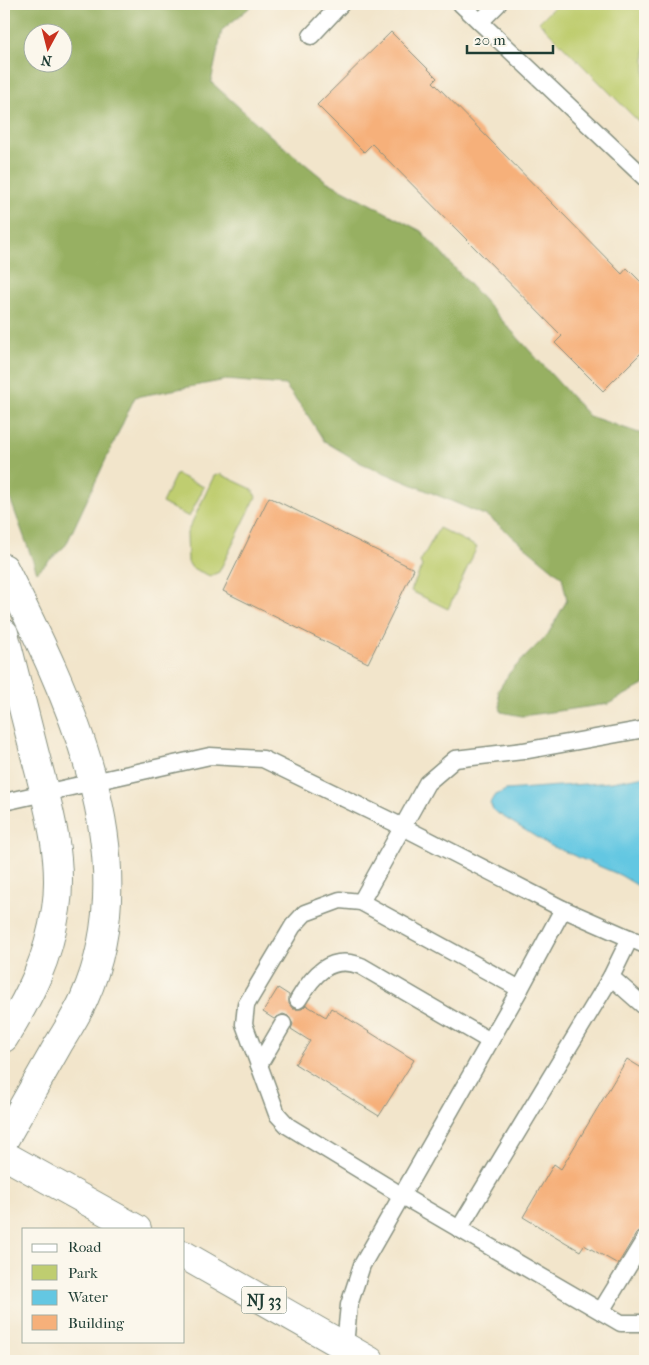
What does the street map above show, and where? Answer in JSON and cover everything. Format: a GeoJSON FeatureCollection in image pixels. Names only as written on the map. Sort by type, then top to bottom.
{"type":"FeatureCollection","features":[{"type":"Feature","properties":{"kind":"street"},"geometry":{"type":"LineString","coordinates":[[4,568],[54,674],[94,782],[106,842],[109,882],[98,959],[84,999],[4,1140]]}},
{"type":"Feature","properties":{"kind":"street"},"geometry":{"type":"LineString","coordinates":[[4,634],[45,794],[56,865],[56,907],[41,969],[30,996],[4,1038]]}},
{"type":"Feature","properties":{"kind":"street"},"geometry":{"type":"LineString","coordinates":[[4,1155],[135,1228]]}},
{"type":"Feature","properties":{"kind":"street","name":"NJ 33"},"geometry":{"type":"LineString","coordinates":[[185,1256],[345,1345],[370,1361]]}},
{"type":"Feature","properties":{"kind":"lane"},"geometry":{"type":"LineString","coordinates":[[311,36],[341,4]]}},
{"type":"Feature","properties":{"kind":"lane"},"geometry":{"type":"LineString","coordinates":[[461,4],[645,178]]}},
{"type":"Feature","properties":{"kind":"lane"},"geometry":{"type":"LineString","coordinates":[[480,22],[498,4]]}},
{"type":"Feature","properties":{"kind":"lane"},"geometry":{"type":"LineString","coordinates":[[361,902],[401,826],[427,783],[455,759],[523,751],[645,729]]}},
{"type":"Feature","properties":{"kind":"lane"},"geometry":{"type":"LineString","coordinates":[[4,802],[210,756],[263,759],[401,826],[563,909],[645,945]]}},
{"type":"Feature","properties":{"kind":"lane"},"geometry":{"type":"LineString","coordinates":[[520,989],[361,902],[340,900],[305,913],[293,926],[246,1005],[244,1024],[278,1114],[288,1126],[401,1195],[621,1323],[645,1323]]}},
{"type":"Feature","properties":{"kind":"lane"},"geometry":{"type":"LineString","coordinates":[[345,1345],[348,1305],[362,1265],[520,989],[563,909]]}},
{"type":"Feature","properties":{"kind":"lane"},"geometry":{"type":"LineString","coordinates":[[459,1229],[611,977],[630,938]]}},
{"type":"Feature","properties":{"kind":"lane"},"geometry":{"type":"LineString","coordinates":[[298,1000],[306,986],[323,969],[336,962],[348,961],[361,966],[490,1041]]}},
{"type":"Feature","properties":{"kind":"lane"},"geometry":{"type":"LineString","coordinates":[[611,977],[645,1007]]}},
{"type":"Feature","properties":{"kind":"lane"},"geometry":{"type":"LineString","coordinates":[[259,1065],[283,1024]]}},
{"type":"Feature","properties":{"kind":"lane"},"geometry":{"type":"LineString","coordinates":[[601,1311],[645,1239]]}},
{"type":"Feature","properties":{"kind":"green space"},"geometry":{"type":"Polygon","coordinates":[[[4,4],[254,4],[222,30],[211,82],[272,137],[326,181],[421,231],[589,416],[645,435],[645,684],[608,704],[522,716],[501,712],[498,691],[510,672],[548,634],[567,600],[562,577],[489,517],[361,463],[324,441],[285,385],[226,380],[135,397],[66,545],[37,572],[4,482],[4,4]]]}},
{"type":"Feature","properties":{"kind":"green space"},"geometry":{"type":"Polygon","coordinates":[[[557,4],[645,4],[645,128],[539,22],[557,4]]]}},
{"type":"Feature","properties":{"kind":"green space"},"geometry":{"type":"Polygon","coordinates":[[[176,474],[204,487],[189,517],[162,503],[176,474]]]}},
{"type":"Feature","properties":{"kind":"green space"},"geometry":{"type":"Polygon","coordinates":[[[220,474],[252,489],[256,497],[219,572],[210,576],[192,568],[188,562],[187,533],[214,476],[220,474]]]}},
{"type":"Feature","properties":{"kind":"green space"},"geometry":{"type":"Polygon","coordinates":[[[439,528],[477,547],[448,609],[411,591],[422,566],[420,562],[439,528]]]}},
{"type":"Feature","properties":{"kind":"water"},"geometry":{"type":"Polygon","coordinates":[[[645,776],[645,890],[620,875],[549,845],[494,811],[490,803],[494,796],[506,790],[612,782],[645,776]]]}},
{"type":"Feature","properties":{"kind":"building"},"geometry":{"type":"Polygon","coordinates":[[[391,32],[437,78],[433,82],[622,274],[627,268],[645,286],[645,349],[603,391],[555,343],[562,336],[372,144],[364,152],[317,105],[391,32]]]}},
{"type":"Feature","properties":{"kind":"building"},"geometry":{"type":"Polygon","coordinates":[[[269,497],[414,569],[368,663],[223,591],[269,497]]]}},
{"type":"Feature","properties":{"kind":"building"},"geometry":{"type":"Polygon","coordinates":[[[278,988],[289,995],[289,1004],[293,1009],[302,1009],[306,1005],[326,1017],[331,1008],[414,1060],[379,1116],[295,1064],[310,1041],[291,1029],[293,1024],[288,1016],[283,1014],[274,1019],[263,1012],[278,988]]]}},
{"type":"Feature","properties":{"kind":"building"},"geometry":{"type":"Polygon","coordinates":[[[627,1059],[645,1070],[645,1224],[636,1234],[618,1264],[584,1245],[580,1251],[523,1217],[554,1164],[561,1169],[627,1059]]]}}]}
